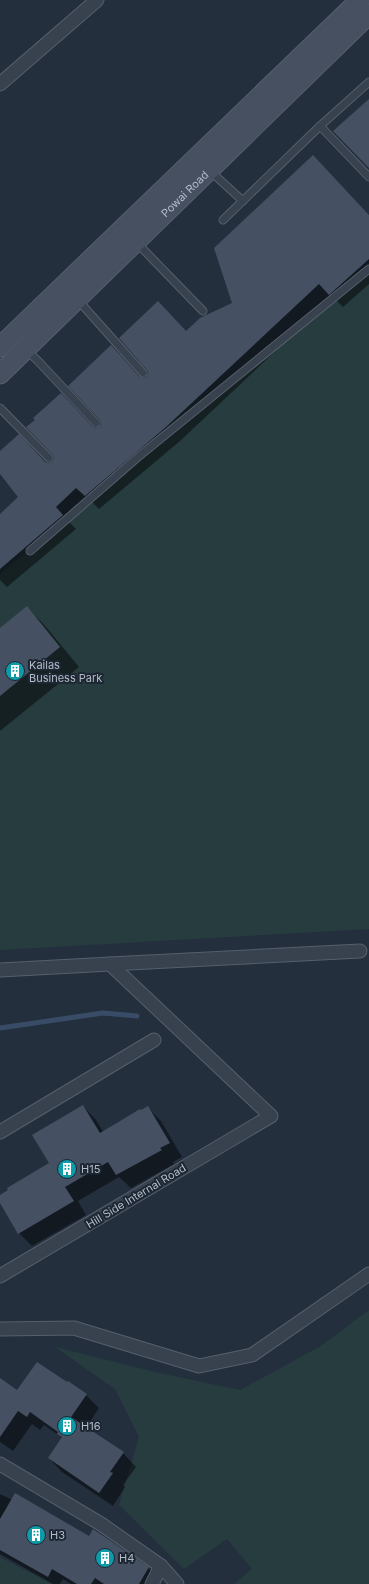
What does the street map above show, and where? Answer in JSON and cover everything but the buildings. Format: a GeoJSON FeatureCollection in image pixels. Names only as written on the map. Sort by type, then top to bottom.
{"type":"FeatureCollection","features":[{"type":"Feature","properties":{"kind":"main road","name":"Powai Road"},"geometry":{"type":"LineString","coordinates":[[0,374],[15,344],[349,22],[360,0]]}},
{"type":"Feature","properties":{"kind":"main road","name":"Powai Road"},"geometry":{"type":"LineString","coordinates":[[349,22],[369,14]]}},
{"type":"Feature","properties":{"kind":"main road","name":"Powai Road"},"geometry":{"type":"LineString","coordinates":[[15,344],[77,299],[136,242],[203,163]]}},
{"type":"Feature","properties":{"kind":"street"},"geometry":{"type":"LineString","coordinates":[[0,84],[97,0]]}},
{"type":"Feature","properties":{"kind":"street"},"geometry":{"type":"LineString","coordinates":[[0,970],[360,951]]}},
{"type":"Feature","properties":{"kind":"street","name":"Hill Side Internal Road"},"geometry":{"type":"LineString","coordinates":[[0,1276],[271,1116],[110,964]]}},
{"type":"Feature","properties":{"kind":"street"},"geometry":{"type":"LineString","coordinates":[[0,1132],[154,1040]]}},
{"type":"Feature","properties":{"kind":"street"},"geometry":{"type":"LineString","coordinates":[[0,1329],[74,1328],[199,1366],[252,1355],[369,1274]]}},
{"type":"Feature","properties":{"kind":"street"},"geometry":{"type":"LineString","coordinates":[[0,1464],[101,1524],[161,1566],[177,1584]]}},
{"type":"Feature","properties":{"kind":"street"},"geometry":{"type":"LineString","coordinates":[[152,1584],[161,1566]]}},
{"type":"Feature","properties":{"kind":"lane"},"geometry":{"type":"LineString","coordinates":[[223,220],[320,126],[369,82]]}},
{"type":"Feature","properties":{"kind":"lane"},"geometry":{"type":"LineString","coordinates":[[320,126],[369,177]]}},
{"type":"Feature","properties":{"kind":"lane"},"geometry":{"type":"LineString","coordinates":[[203,163],[243,201]]}},
{"type":"Feature","properties":{"kind":"lane"},"geometry":{"type":"LineString","coordinates":[[136,242],[203,311]]}},
{"type":"Feature","properties":{"kind":"lane"},"geometry":{"type":"LineString","coordinates":[[30,551],[138,457],[369,270]]}},
{"type":"Feature","properties":{"kind":"lane"},"geometry":{"type":"LineString","coordinates":[[77,299],[142,373]]}},
{"type":"Feature","properties":{"kind":"lane"},"geometry":{"type":"LineString","coordinates":[[15,344],[38,362],[96,423]]}},
{"type":"Feature","properties":{"kind":"lane"},"geometry":{"type":"LineString","coordinates":[[0,408],[49,458]]}},
{"type":"Feature","properties":{"kind":"green space"},"geometry":{"type":"Polygon","coordinates":[[[369,264],[369,929],[0,950],[0,574],[369,264]]]}},
{"type":"Feature","properties":{"kind":"green space"},"geometry":{"type":"Polygon","coordinates":[[[369,1310],[369,1584],[234,1584],[252,1569],[227,1539],[184,1569],[119,1505],[139,1437],[115,1389],[55,1347],[155,1372],[240,1390],[321,1346],[369,1310]]]}},
{"type":"Feature","properties":{"kind":"green space"},"geometry":{"type":"Polygon","coordinates":[[[0,1557],[52,1584],[0,1584],[0,1557]]]}},
{"type":"Feature","properties":{"kind":"waterway"},"geometry":{"type":"LineString","coordinates":[[0,1028],[103,1013],[137,1016]]}},
{"type":"Feature","properties":{"kind":"place","name":"Kailas Business Park"},"geometry":{"type":"Point","coordinates":[15,671]}},
{"type":"Feature","properties":{"kind":"place","name":"H15"},"geometry":{"type":"Point","coordinates":[67,1169]}},
{"type":"Feature","properties":{"kind":"place","name":"H16"},"geometry":{"type":"Point","coordinates":[67,1426]}},
{"type":"Feature","properties":{"kind":"place","name":"H3"},"geometry":{"type":"Point","coordinates":[36,1535]}},
{"type":"Feature","properties":{"kind":"place","name":"H4"},"geometry":{"type":"Point","coordinates":[105,1558]}}]}
